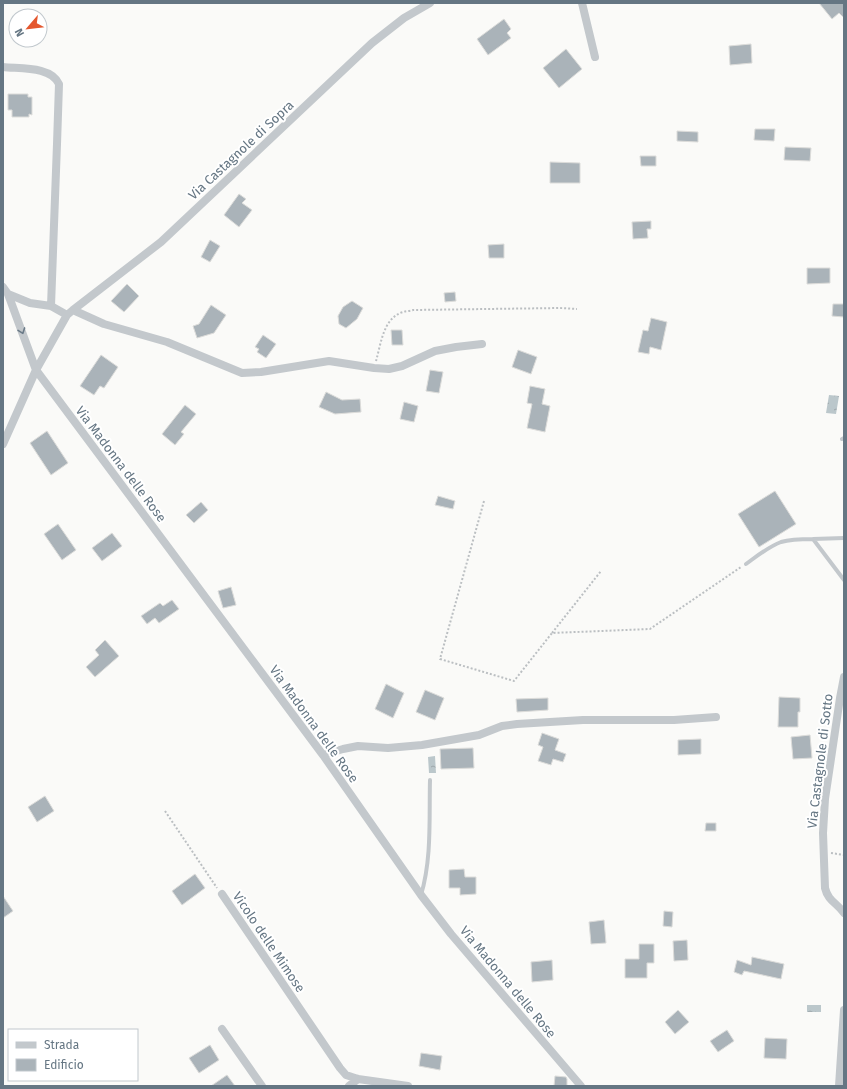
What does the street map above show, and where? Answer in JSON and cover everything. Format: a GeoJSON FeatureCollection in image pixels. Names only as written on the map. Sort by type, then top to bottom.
{"type":"FeatureCollection","features":[{"type":"Feature","properties":{"kind":"street","name":"Via Castagnole di Sopra"},"geometry":{"type":"LineString","coordinates":[[70,312],[161,242],[372,43],[404,18],[430,3]]}},
{"type":"Feature","properties":{"kind":"street"},"geometry":{"type":"LineString","coordinates":[[582,3],[595,57]]}},
{"type":"Feature","properties":{"kind":"street"},"geometry":{"type":"LineString","coordinates":[[3,67],[42,71],[54,76],[58,84],[50,306]]}},
{"type":"Feature","properties":{"kind":"street"},"geometry":{"type":"LineString","coordinates":[[6,291],[30,303],[50,306],[104,324],[167,342],[242,373],[261,372],[329,361],[388,369],[402,366],[435,351],[482,344]]}},
{"type":"Feature","properties":{"kind":"street","name":"Via Madonna delle Rose"},"geometry":{"type":"LineString","coordinates":[[6,291],[36,370],[323,755],[421,895],[451,934],[581,1086]]}},
{"type":"Feature","properties":{"kind":"street"},"geometry":{"type":"LineString","coordinates":[[3,444],[36,370],[70,312]]}},
{"type":"Feature","properties":{"kind":"street","name":"Via Castagnole di Sotto"},"geometry":{"type":"LineString","coordinates":[[844,677],[825,799],[823,841],[826,893],[844,913]]}},
{"type":"Feature","properties":{"kind":"street"},"geometry":{"type":"LineString","coordinates":[[323,755],[358,746],[388,748],[422,745],[479,735],[502,726],[517,724],[583,720],[674,720],[716,717]]}},
{"type":"Feature","properties":{"kind":"street","name":"Vicolo delle Mimose"},"geometry":{"type":"LineString","coordinates":[[222,894],[346,1075],[358,1079],[408,1086]]}},
{"type":"Feature","properties":{"kind":"street"},"geometry":{"type":"LineString","coordinates":[[839,1086],[844,1010]]}},
{"type":"Feature","properties":{"kind":"street"},"geometry":{"type":"LineString","coordinates":[[222,1029],[262,1086]]}},
{"type":"Feature","properties":{"kind":"street"},"geometry":{"type":"LineString","coordinates":[[349,1086],[358,1079]]}},
{"type":"Feature","properties":{"kind":"lane"},"geometry":{"type":"LineString","coordinates":[[746,564],[782,542],[798,539],[813,540],[844,538]]}},
{"type":"Feature","properties":{"kind":"lane"},"geometry":{"type":"LineString","coordinates":[[813,540],[844,580]]}},
{"type":"Feature","properties":{"kind":"lane"},"geometry":{"type":"LineString","coordinates":[[421,895],[425,883],[428,858],[430,780]]}},
{"type":"Feature","properties":{"kind":"path"},"geometry":{"type":"LineString","coordinates":[[374,368],[384,331],[390,320],[403,312],[413,310],[577,309]]}},
{"type":"Feature","properties":{"kind":"path"},"geometry":{"type":"LineString","coordinates":[[484,500],[440,659],[514,680],[601,571]]}},
{"type":"Feature","properties":{"kind":"path"},"geometry":{"type":"LineString","coordinates":[[552,633],[650,629],[746,564]]}},
{"type":"Feature","properties":{"kind":"path","name":"Vicolo delle Mimose"},"geometry":{"type":"LineString","coordinates":[[165,811],[222,894]]}},
{"type":"Feature","properties":{"kind":"water"},"geometry":{"type":"Polygon","coordinates":[[[829,395],[839,396],[836,414],[826,413],[829,395]]]}},
{"type":"Feature","properties":{"kind":"water"},"geometry":{"type":"Polygon","coordinates":[[[435,756],[436,773],[429,773],[428,757],[435,756]]]}},
{"type":"Feature","properties":{"kind":"water"},"geometry":{"type":"Polygon","coordinates":[[[807,1005],[821,1005],[821,1012],[807,1012],[807,1005]]]}},
{"type":"Feature","properties":{"kind":"building"},"geometry":{"type":"Polygon","coordinates":[[[819,3],[844,3],[844,18],[839,13],[832,19],[819,3]]]}},
{"type":"Feature","properties":{"kind":"building"},"geometry":{"type":"Polygon","coordinates":[[[504,19],[511,29],[507,33],[511,38],[488,55],[477,39],[504,19]]]}},
{"type":"Feature","properties":{"kind":"building"},"geometry":{"type":"Polygon","coordinates":[[[751,44],[752,63],[730,65],[729,46],[751,44]]]}},
{"type":"Feature","properties":{"kind":"building"},"geometry":{"type":"Polygon","coordinates":[[[566,49],[582,69],[559,88],[543,68],[566,49]]]}},
{"type":"Feature","properties":{"kind":"building"},"geometry":{"type":"Polygon","coordinates":[[[8,94],[28,94],[28,97],[32,97],[32,115],[29,114],[29,117],[12,117],[12,110],[8,110],[8,94]]]}},
{"type":"Feature","properties":{"kind":"building"},"geometry":{"type":"Polygon","coordinates":[[[755,129],[775,129],[774,141],[754,140],[755,129]]]}},
{"type":"Feature","properties":{"kind":"building"},"geometry":{"type":"Polygon","coordinates":[[[677,131],[698,132],[698,142],[677,141],[677,131]]]}},
{"type":"Feature","properties":{"kind":"building"},"geometry":{"type":"Polygon","coordinates":[[[785,147],[811,148],[810,161],[784,160],[785,147]]]}},
{"type":"Feature","properties":{"kind":"building"},"geometry":{"type":"Polygon","coordinates":[[[640,156],[656,156],[656,166],[641,166],[640,156]]]}},
{"type":"Feature","properties":{"kind":"building"},"geometry":{"type":"Polygon","coordinates":[[[550,162],[580,163],[580,183],[550,183],[550,162]]]}},
{"type":"Feature","properties":{"kind":"building"},"geometry":{"type":"Polygon","coordinates":[[[239,194],[246,199],[242,203],[252,210],[239,227],[224,215],[239,194]]]}},
{"type":"Feature","properties":{"kind":"building"},"geometry":{"type":"Polygon","coordinates":[[[651,221],[651,229],[647,229],[648,238],[633,239],[632,222],[651,221]]]}},
{"type":"Feature","properties":{"kind":"building"},"geometry":{"type":"Polygon","coordinates":[[[210,240],[220,246],[210,262],[201,257],[210,240]]]}},
{"type":"Feature","properties":{"kind":"building"},"geometry":{"type":"Polygon","coordinates":[[[504,244],[504,258],[489,258],[488,245],[504,244]]]}},
{"type":"Feature","properties":{"kind":"building"},"geometry":{"type":"Polygon","coordinates":[[[807,268],[830,268],[830,283],[807,284],[807,268]]]}},
{"type":"Feature","properties":{"kind":"building"},"geometry":{"type":"Polygon","coordinates":[[[127,284],[139,296],[124,312],[111,301],[127,284]]]}},
{"type":"Feature","properties":{"kind":"building"},"geometry":{"type":"Polygon","coordinates":[[[455,292],[456,301],[445,302],[444,293],[455,292]]]}},
{"type":"Feature","properties":{"kind":"building"},"geometry":{"type":"Polygon","coordinates":[[[352,301],[363,308],[357,319],[346,328],[339,324],[338,316],[343,307],[352,301]]]}},
{"type":"Feature","properties":{"kind":"building"},"geometry":{"type":"Polygon","coordinates":[[[833,304],[844,304],[844,317],[832,316],[833,304]]]}},
{"type":"Feature","properties":{"kind":"building"},"geometry":{"type":"Polygon","coordinates":[[[211,305],[226,315],[214,333],[197,338],[193,326],[199,324],[211,305]]]}},
{"type":"Feature","properties":{"kind":"building"},"geometry":{"type":"Polygon","coordinates":[[[651,318],[667,322],[661,350],[650,347],[649,354],[638,352],[643,330],[648,331],[651,318]]]}},
{"type":"Feature","properties":{"kind":"building"},"geometry":{"type":"Polygon","coordinates":[[[391,330],[402,330],[403,345],[392,345],[391,330]]]}},
{"type":"Feature","properties":{"kind":"building"},"geometry":{"type":"Polygon","coordinates":[[[263,335],[276,344],[266,358],[257,352],[259,349],[255,347],[263,335]]]}},
{"type":"Feature","properties":{"kind":"building"},"geometry":{"type":"Polygon","coordinates":[[[518,350],[537,357],[531,374],[512,367],[518,350]]]}},
{"type":"Feature","properties":{"kind":"building"},"geometry":{"type":"Polygon","coordinates":[[[101,355],[118,367],[104,388],[100,386],[94,395],[80,386],[101,355]]]}},
{"type":"Feature","properties":{"kind":"building"},"geometry":{"type":"Polygon","coordinates":[[[430,370],[443,372],[439,393],[426,391],[430,370]]]}},
{"type":"Feature","properties":{"kind":"building"},"geometry":{"type":"Polygon","coordinates":[[[530,386],[545,389],[542,404],[550,406],[545,432],[527,428],[532,404],[527,403],[530,386]]]}},
{"type":"Feature","properties":{"kind":"building"},"geometry":{"type":"Polygon","coordinates":[[[326,392],[342,400],[360,399],[361,412],[335,414],[319,407],[326,392]]]}},
{"type":"Feature","properties":{"kind":"building"},"geometry":{"type":"Polygon","coordinates":[[[404,402],[418,406],[414,422],[400,419],[404,402]]]}},
{"type":"Feature","properties":{"kind":"building"},"geometry":{"type":"Polygon","coordinates":[[[185,405],[196,414],[181,432],[184,434],[175,445],[162,434],[185,405]]]}},
{"type":"Feature","properties":{"kind":"building"},"geometry":{"type":"Polygon","coordinates":[[[47,431],[68,463],[51,475],[30,443],[47,431]]]}},
{"type":"Feature","properties":{"kind":"building"},"geometry":{"type":"Polygon","coordinates":[[[775,491],[796,524],[759,547],[738,514],[775,491]]]}},
{"type":"Feature","properties":{"kind":"building"},"geometry":{"type":"Polygon","coordinates":[[[438,496],[455,501],[453,509],[435,505],[438,496]]]}},
{"type":"Feature","properties":{"kind":"building"},"geometry":{"type":"Polygon","coordinates":[[[201,502],[208,510],[194,523],[186,515],[201,502]]]}},
{"type":"Feature","properties":{"kind":"building"},"geometry":{"type":"Polygon","coordinates":[[[58,524],[76,550],[62,560],[44,534],[58,524]]]}},
{"type":"Feature","properties":{"kind":"building"},"geometry":{"type":"Polygon","coordinates":[[[112,533],[122,546],[102,561],[92,548],[112,533]]]}},
{"type":"Feature","properties":{"kind":"building"},"geometry":{"type":"Polygon","coordinates":[[[231,587],[236,605],[223,608],[218,591],[231,587]]]}},
{"type":"Feature","properties":{"kind":"building"},"geometry":{"type":"Polygon","coordinates":[[[172,600],[179,609],[159,623],[155,618],[147,624],[141,616],[160,603],[163,606],[172,600]]]}},
{"type":"Feature","properties":{"kind":"building"},"geometry":{"type":"Polygon","coordinates":[[[105,640],[119,656],[95,677],[86,667],[99,655],[95,650],[105,640]]]}},
{"type":"Feature","properties":{"kind":"building"},"geometry":{"type":"Polygon","coordinates":[[[386,684],[404,693],[393,718],[375,709],[386,684]]]}},
{"type":"Feature","properties":{"kind":"building"},"geometry":{"type":"Polygon","coordinates":[[[425,690],[444,698],[435,720],[416,712],[425,690]]]}},
{"type":"Feature","properties":{"kind":"building"},"geometry":{"type":"Polygon","coordinates":[[[779,697],[800,698],[798,727],[778,727],[779,697]]]}},
{"type":"Feature","properties":{"kind":"building"},"geometry":{"type":"Polygon","coordinates":[[[548,698],[548,710],[517,712],[516,699],[548,698]]]}},
{"type":"Feature","properties":{"kind":"building"},"geometry":{"type":"Polygon","coordinates":[[[542,733],[559,739],[555,750],[566,754],[563,762],[553,759],[551,765],[538,761],[543,747],[538,745],[542,733]]]}},
{"type":"Feature","properties":{"kind":"building"},"geometry":{"type":"Polygon","coordinates":[[[810,735],[812,758],[793,759],[791,737],[810,735]]]}},
{"type":"Feature","properties":{"kind":"building"},"geometry":{"type":"Polygon","coordinates":[[[701,739],[701,754],[678,755],[678,740],[701,739]]]}},
{"type":"Feature","properties":{"kind":"building"},"geometry":{"type":"Polygon","coordinates":[[[473,748],[474,768],[441,769],[440,749],[473,748]]]}},
{"type":"Feature","properties":{"kind":"building"},"geometry":{"type":"Polygon","coordinates":[[[45,796],[54,811],[37,822],[28,807],[45,796]]]}},
{"type":"Feature","properties":{"kind":"building"},"geometry":{"type":"Polygon","coordinates":[[[706,823],[716,823],[716,831],[705,831],[706,823]]]}},
{"type":"Feature","properties":{"kind":"building"},"geometry":{"type":"Polygon","coordinates":[[[464,869],[465,877],[476,877],[476,894],[460,895],[460,888],[449,888],[449,870],[464,869]]]}},
{"type":"Feature","properties":{"kind":"building"},"geometry":{"type":"Polygon","coordinates":[[[195,874],[205,888],[182,905],[172,891],[195,874]]]}},
{"type":"Feature","properties":{"kind":"building"},"geometry":{"type":"Polygon","coordinates":[[[3,896],[13,911],[3,918],[3,896]]]}},
{"type":"Feature","properties":{"kind":"building"},"geometry":{"type":"Polygon","coordinates":[[[664,911],[673,912],[672,927],[663,926],[664,911]]]}},
{"type":"Feature","properties":{"kind":"building"},"geometry":{"type":"Polygon","coordinates":[[[604,920],[606,943],[591,944],[589,922],[604,920]]]}},
{"type":"Feature","properties":{"kind":"building"},"geometry":{"type":"Polygon","coordinates":[[[687,940],[688,960],[674,961],[673,941],[687,940]]]}},
{"type":"Feature","properties":{"kind":"building"},"geometry":{"type":"Polygon","coordinates":[[[639,944],[654,944],[654,963],[647,963],[647,978],[625,978],[625,959],[639,959],[639,944]]]}},
{"type":"Feature","properties":{"kind":"building"},"geometry":{"type":"Polygon","coordinates":[[[752,957],[784,964],[781,979],[744,971],[742,975],[734,972],[737,960],[751,965],[752,957]]]}},
{"type":"Feature","properties":{"kind":"building"},"geometry":{"type":"Polygon","coordinates":[[[552,960],[553,980],[532,982],[531,962],[552,960]]]}},
{"type":"Feature","properties":{"kind":"building"},"geometry":{"type":"Polygon","coordinates":[[[678,1010],[689,1022],[675,1034],[665,1022],[678,1010]]]}},
{"type":"Feature","properties":{"kind":"building"},"geometry":{"type":"Polygon","coordinates":[[[727,1030],[734,1041],[718,1052],[710,1041],[727,1030]]]}},
{"type":"Feature","properties":{"kind":"building"},"geometry":{"type":"Polygon","coordinates":[[[765,1038],[787,1039],[786,1059],[764,1058],[765,1038]]]}},
{"type":"Feature","properties":{"kind":"building"},"geometry":{"type":"Polygon","coordinates":[[[210,1045],[219,1060],[199,1073],[189,1058],[210,1045]]]}},
{"type":"Feature","properties":{"kind":"building"},"geometry":{"type":"Polygon","coordinates":[[[421,1053],[442,1056],[440,1070],[419,1066],[421,1053]]]}},
{"type":"Feature","properties":{"kind":"building"},"geometry":{"type":"Polygon","coordinates":[[[227,1075],[235,1086],[211,1086],[227,1075]]]}},
{"type":"Feature","properties":{"kind":"building"},"geometry":{"type":"Polygon","coordinates":[[[555,1076],[566,1077],[567,1086],[554,1086],[555,1076]]]}}]}
